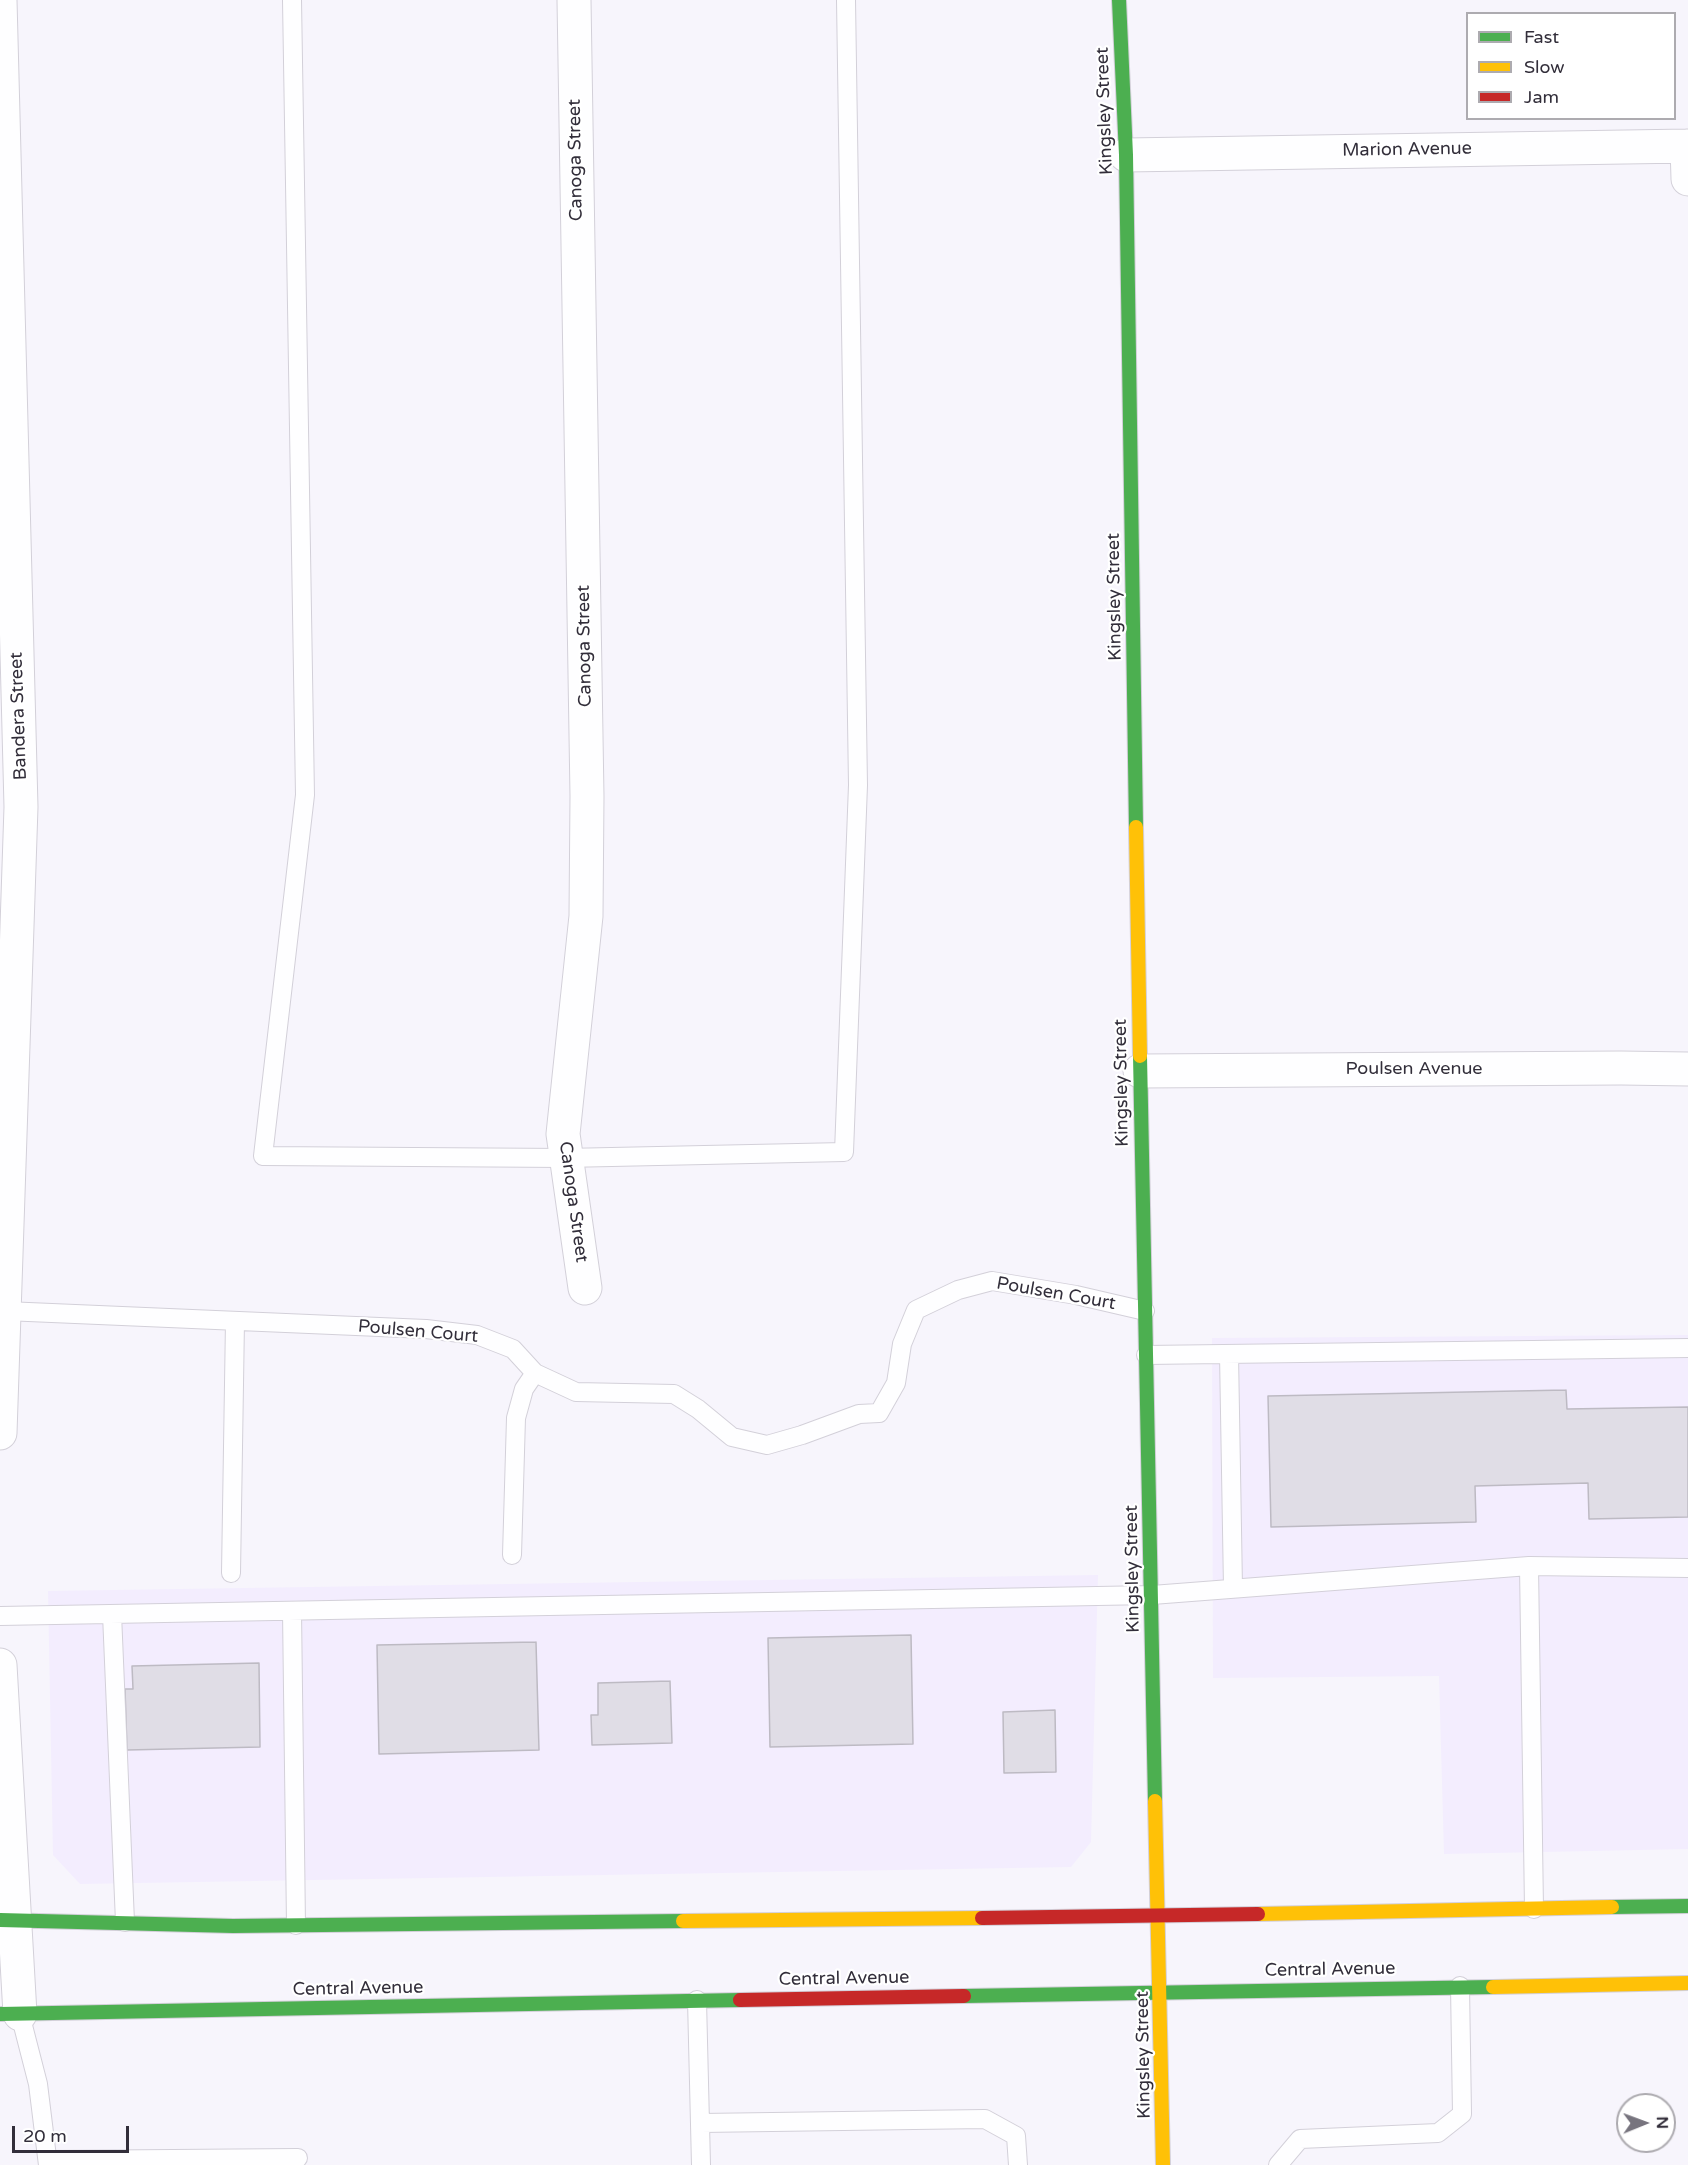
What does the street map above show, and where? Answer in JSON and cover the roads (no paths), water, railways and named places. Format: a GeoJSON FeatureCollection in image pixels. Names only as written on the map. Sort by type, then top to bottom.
{"type":"FeatureCollection","features":[{"type":"Feature","properties":{"kind":"main road","name":"Kingsley Street"},"geometry":{"type":"LineString","coordinates":[[1119,0],[1126,155],[1140,1071],[1163,2165]]}},
{"type":"Feature","properties":{"kind":"main road"},"geometry":{"type":"LineString","coordinates":[[8,1921],[233,1926],[1159,1916],[1688,1906]]}},
{"type":"Feature","properties":{"kind":"main road","name":"Central Avenue"},"geometry":{"type":"LineString","coordinates":[[10,2014],[1688,1983]]}},
{"type":"Feature","properties":{"kind":"street","name":"Canoga Street"},"geometry":{"type":"LineString","coordinates":[[574,0],[587,796],[586,916],[563,1134],[585,1288]]}},
{"type":"Feature","properties":{"kind":"street","name":"Bandera Street"},"geometry":{"type":"LineString","coordinates":[[0,2],[8,621],[21,807],[6,1072],[5,1311],[0,1433]]}},
{"type":"Feature","properties":{"kind":"street","name":"Marion Avenue"},"geometry":{"type":"LineString","coordinates":[[1126,155],[1688,146]]}},
{"type":"Feature","properties":{"kind":"street"},"geometry":{"type":"LineString","coordinates":[[1688,146],[1688,178]]}},
{"type":"Feature","properties":{"kind":"street","name":"Poulsen Avenue"},"geometry":{"type":"LineString","coordinates":[[1140,1071],[1688,1069]]}},
{"type":"Feature","properties":{"kind":"street"},"geometry":{"type":"LineString","coordinates":[[0,1665],[10,2014]]}},
{"type":"Feature","properties":{"kind":"lane"},"geometry":{"type":"LineString","coordinates":[[292,0],[305,795],[263,1156],[565,1158],[844,1152],[858,785],[846,0]]}},
{"type":"Feature","properties":{"kind":"lane","name":"Poulsen Court"},"geometry":{"type":"LineString","coordinates":[[5,1311],[426,1329],[477,1335],[513,1349],[534,1373],[576,1392],[674,1394],[698,1408],[732,1437],[767,1445],[859,1414],[879,1413],[896,1383],[902,1344],[916,1310],[958,1290],[992,1281],[1076,1295],[1145,1311]]}},
{"type":"Feature","properties":{"kind":"lane"},"geometry":{"type":"LineString","coordinates":[[231,1574],[236,1321]]}},
{"type":"Feature","properties":{"kind":"lane"},"geometry":{"type":"LineString","coordinates":[[1146,1355],[1688,1348]]}},
{"type":"Feature","properties":{"kind":"lane"},"geometry":{"type":"LineString","coordinates":[[1228,1354],[1233,1588]]}},
{"type":"Feature","properties":{"kind":"lane"},"geometry":{"type":"LineString","coordinates":[[512,1555],[516,1418],[524,1389],[534,1373]]}},
{"type":"Feature","properties":{"kind":"lane"},"geometry":{"type":"LineString","coordinates":[[1529,1566],[1534,1909]]}},
{"type":"Feature","properties":{"kind":"lane"},"geometry":{"type":"LineString","coordinates":[[0,1616],[1152,1595],[1529,1566],[1688,1568]]}},
{"type":"Feature","properties":{"kind":"lane"},"geometry":{"type":"LineString","coordinates":[[292,1611],[296,1925]]}},
{"type":"Feature","properties":{"kind":"lane"},"geometry":{"type":"LineString","coordinates":[[112,1614],[124,1922]]}},
{"type":"Feature","properties":{"kind":"lane"},"geometry":{"type":"LineString","coordinates":[[1278,2165],[1300,2139],[1438,2133],[1462,2114],[1460,1986]]}},
{"type":"Feature","properties":{"kind":"lane"},"geometry":{"type":"LineString","coordinates":[[697,2000],[701,2165]]}},
{"type":"Feature","properties":{"kind":"lane"},"geometry":{"type":"LineString","coordinates":[[10,2014],[38,2084],[48,2162],[297,2158]]}},
{"type":"Feature","properties":{"kind":"lane"},"geometry":{"type":"LineString","coordinates":[[701,2122],[985,2119],[1016,2136],[1018,2165]]}}]}
